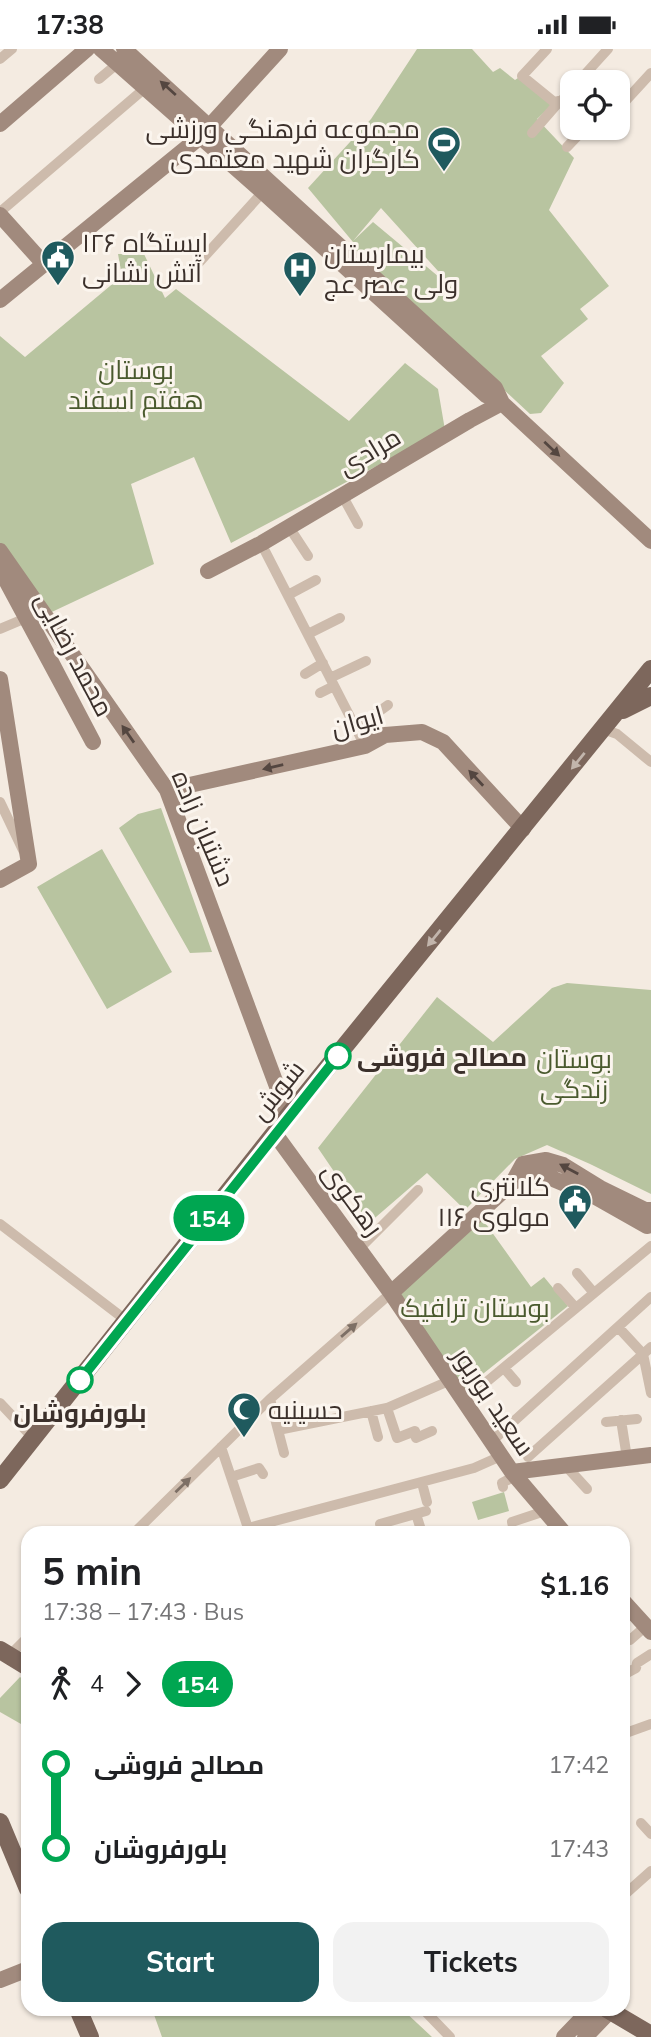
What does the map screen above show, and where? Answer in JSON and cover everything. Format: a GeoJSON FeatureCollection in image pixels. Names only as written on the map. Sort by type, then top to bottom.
{"type":"FeatureCollection","features":[{"type":"Feature","properties":{"kind":"main road","name":"شوش"},"geometry":{"type":"LineString","coordinates":[[0,1480],[289,1116],[651,670]]}},
{"type":"Feature","properties":{"kind":"main road"},"geometry":{"type":"LineString","coordinates":[[617,712],[651,696]]}},
{"type":"Feature","properties":{"kind":"main road"},"geometry":{"type":"LineString","coordinates":[[5,1653],[21,1663]]}},
{"type":"Feature","properties":{"kind":"main road"},"geometry":{"type":"LineString","coordinates":[[0,1822],[21,1872]]}},
{"type":"Feature","properties":{"kind":"main road"},"geometry":{"type":"LineString","coordinates":[[81,2016],[90,2037]]}},
{"type":"Feature","properties":{"kind":"main road"},"geometry":{"type":"LineString","coordinates":[[619,2016],[651,2035]]}},
{"type":"Feature","properties":{"kind":"street"},"geometry":{"type":"LineString","coordinates":[[0,59],[12,49]]}},
{"type":"Feature","properties":{"kind":"street"},"geometry":{"type":"LineString","coordinates":[[0,124],[87,49]]}},
{"type":"Feature","properties":{"kind":"street"},"geometry":{"type":"LineString","coordinates":[[101,49],[120,57],[205,132],[292,210],[486,395],[502,403],[651,541]]}},
{"type":"Feature","properties":{"kind":"street"},"geometry":{"type":"LineString","coordinates":[[0,300],[205,132],[280,49]]}},
{"type":"Feature","properties":{"kind":"street"},"geometry":{"type":"LineString","coordinates":[[547,49],[522,76],[554,102],[560,101]]}},
{"type":"Feature","properties":{"kind":"street"},"geometry":{"type":"LineString","coordinates":[[589,70],[608,49]]}},
{"type":"Feature","properties":{"kind":"street"},"geometry":{"type":"LineString","coordinates":[[99,79],[120,57]]}},
{"type":"Feature","properties":{"kind":"street"},"geometry":{"type":"LineString","coordinates":[[120,57],[145,89],[205,132],[263,192],[292,210]]}},
{"type":"Feature","properties":{"kind":"street"},"geometry":{"type":"LineString","coordinates":[[630,96],[651,73]]}},
{"type":"Feature","properties":{"kind":"street"},"geometry":{"type":"LineString","coordinates":[[44,264],[2,222],[145,89]]}},
{"type":"Feature","properties":{"kind":"street"},"geometry":{"type":"LineString","coordinates":[[533,133],[560,102]]}},
{"type":"Feature","properties":{"kind":"street"},"geometry":{"type":"LineString","coordinates":[[567,147],[574,140]]}},
{"type":"Feature","properties":{"kind":"street"},"geometry":{"type":"LineString","coordinates":[[185,278],[263,192]]}},
{"type":"Feature","properties":{"kind":"street","name":"مرادی"},"geometry":{"type":"LineString","coordinates":[[208,571],[264,547],[289,527],[470,419],[502,403]]}},
{"type":"Feature","properties":{"kind":"street"},"geometry":{"type":"LineString","coordinates":[[342,495],[358,524]]}},
{"type":"Feature","properties":{"kind":"street"},"geometry":{"type":"LineString","coordinates":[[289,527],[307,556]]}},
{"type":"Feature","properties":{"kind":"street"},"geometry":{"type":"LineString","coordinates":[[264,547],[365,746]]}},
{"type":"Feature","properties":{"kind":"street","name":"دشتبان زاده"},"geometry":{"type":"LineString","coordinates":[[0,551],[167,790],[289,1116]]}},
{"type":"Feature","properties":{"kind":"street","name":"محمد رضایی"},"geometry":{"type":"LineString","coordinates":[[0,570],[26,618],[93,742],[0,570]]}},
{"type":"Feature","properties":{"kind":"street"},"geometry":{"type":"LineString","coordinates":[[288,595],[316,580]]}},
{"type":"Feature","properties":{"kind":"street"},"geometry":{"type":"LineString","coordinates":[[0,629],[26,618]]}},
{"type":"Feature","properties":{"kind":"street"},"geometry":{"type":"LineString","coordinates":[[308,634],[340,618]]}},
{"type":"Feature","properties":{"kind":"street"},"geometry":{"type":"LineString","coordinates":[[320,693],[332,682],[366,661]]}},
{"type":"Feature","properties":{"kind":"street"},"geometry":{"type":"LineString","coordinates":[[305,674],[323,663]]}},
{"type":"Feature","properties":{"kind":"street"},"geometry":{"type":"LineString","coordinates":[[0,679],[29,864]]}},
{"type":"Feature","properties":{"kind":"street"},"geometry":{"type":"LineString","coordinates":[[356,728],[388,705]]}},
{"type":"Feature","properties":{"kind":"street"},"geometry":{"type":"LineString","coordinates":[[603,729],[617,734],[651,762]]}},
{"type":"Feature","properties":{"kind":"street","name":"ایوان"},"geometry":{"type":"LineString","coordinates":[[167,790],[365,746],[385,735],[422,732],[443,742],[523,829]]}},
{"type":"Feature","properties":{"kind":"street"},"geometry":{"type":"LineString","coordinates":[[0,802],[29,864]]}},
{"type":"Feature","properties":{"kind":"street"},"geometry":{"type":"LineString","coordinates":[[0,880],[29,864]]}},
{"type":"Feature","properties":{"kind":"street","name":"رهکوی"},"geometry":{"type":"LineString","coordinates":[[275,1134],[391,1293]]}},
{"type":"Feature","properties":{"kind":"street"},"geometry":{"type":"LineString","coordinates":[[141,1526],[270,1399],[513,1182],[523,1164],[546,1160],[563,1165],[602,1189],[645,1210],[650,1220],[650,1247],[463,1399]]}},
{"type":"Feature","properties":{"kind":"street"},"geometry":{"type":"LineString","coordinates":[[359,1248],[418,1190]]}},
{"type":"Feature","properties":{"kind":"street"},"geometry":{"type":"LineString","coordinates":[[0,1224],[127,1321]]}},
{"type":"Feature","properties":{"kind":"street"},"geometry":{"type":"LineString","coordinates":[[577,1273],[594,1293]]}},
{"type":"Feature","properties":{"kind":"street"},"geometry":{"type":"LineString","coordinates":[[558,1288],[576,1308]]}},
{"type":"Feature","properties":{"kind":"street","name":"سعید بوربور"},"geometry":{"type":"LineString","coordinates":[[391,1293],[500,1456],[558,1526]]}},
{"type":"Feature","properties":{"kind":"street"},"geometry":{"type":"LineString","coordinates":[[491,1441],[651,1297]]}},
{"type":"Feature","properties":{"kind":"street"},"geometry":{"type":"LineString","coordinates":[[618,1327],[647,1351],[650,1386]]}},
{"type":"Feature","properties":{"kind":"street"},"geometry":{"type":"LineString","coordinates":[[528,1457],[647,1351]]}},
{"type":"Feature","properties":{"kind":"street"},"geometry":{"type":"LineString","coordinates":[[504,1368],[516,1382]]}},
{"type":"Feature","properties":{"kind":"street"},"geometry":{"type":"LineString","coordinates":[[278,1430],[387,1408],[451,1380]]}},
{"type":"Feature","properties":{"kind":"street"},"geometry":{"type":"LineString","coordinates":[[270,1399],[284,1453]]}},
{"type":"Feature","properties":{"kind":"street"},"geometry":{"type":"LineString","coordinates":[[0,1403],[33,1438]]}},
{"type":"Feature","properties":{"kind":"street"},"geometry":{"type":"LineString","coordinates":[[387,1408],[397,1439],[415,1431],[416,1438],[432,1431]]}},
{"type":"Feature","properties":{"kind":"street"},"geometry":{"type":"LineString","coordinates":[[371,1411],[378,1437]]}},
{"type":"Feature","properties":{"kind":"street"},"geometry":{"type":"LineString","coordinates":[[606,1422],[637,1419]]}},
{"type":"Feature","properties":{"kind":"street"},"geometry":{"type":"LineString","coordinates":[[621,1420],[627,1458]]}},
{"type":"Feature","properties":{"kind":"street"},"geometry":{"type":"LineString","coordinates":[[221,1447],[248,1526]]}},
{"type":"Feature","properties":{"kind":"street"},"geometry":{"type":"LineString","coordinates":[[503,1487],[502,1483],[514,1474],[651,1455]]}},
{"type":"Feature","properties":{"kind":"street"},"geometry":{"type":"LineString","coordinates":[[264,1526],[474,1468],[500,1456]]}},
{"type":"Feature","properties":{"kind":"street"},"geometry":{"type":"LineString","coordinates":[[565,1465],[587,1489]]}},
{"type":"Feature","properties":{"kind":"street"},"geometry":{"type":"LineString","coordinates":[[231,1477],[259,1468],[262,1474]]}},
{"type":"Feature","properties":{"kind":"street"},"geometry":{"type":"LineString","coordinates":[[422,1483],[422,1526]]}},
{"type":"Feature","properties":{"kind":"street"},"geometry":{"type":"LineString","coordinates":[[381,1526],[380,1524],[423,1509]]}},
{"type":"Feature","properties":{"kind":"street"},"geometry":{"type":"LineString","coordinates":[[513,1526],[512,1522],[545,1511]]}},
{"type":"Feature","properties":{"kind":"street"},"geometry":{"type":"LineString","coordinates":[[630,1609],[649,1629],[630,1640]]}},
{"type":"Feature","properties":{"kind":"street"},"geometry":{"type":"LineString","coordinates":[[5,1653],[21,1642]]}},
{"type":"Feature","properties":{"kind":"street"},"geometry":{"type":"LineString","coordinates":[[630,1671],[651,1654]]}},
{"type":"Feature","properties":{"kind":"street"},"geometry":{"type":"LineString","coordinates":[[630,1733],[649,1729]]}},
{"type":"Feature","properties":{"kind":"street"},"geometry":{"type":"LineString","coordinates":[[641,1823],[651,1834]]}},
{"type":"Feature","properties":{"kind":"street"},"geometry":{"type":"LineString","coordinates":[[630,1890],[651,1871]]}},
{"type":"Feature","properties":{"kind":"street"},"geometry":{"type":"LineString","coordinates":[[0,1980],[21,1972]]}},
{"type":"Feature","properties":{"kind":"street"},"geometry":{"type":"LineString","coordinates":[[430,2016],[450,2037]]}},
{"type":"Feature","properties":{"kind":"street"},"geometry":{"type":"LineString","coordinates":[[564,2037],[584,2016]]}},
{"type":"Feature","properties":{"kind":"street"},"geometry":{"type":"LineString","coordinates":[[585,2037],[604,2016]]}},
{"type":"Feature","properties":{"kind":"green space","name":"مجموعه فرهنگی ورزشی کارگران شهید معتمدی"},"geometry":{"type":"Polygon","coordinates":[[[417,49],[472,49],[493,72],[500,68],[515,80],[518,78],[552,105],[537,119],[574,158],[549,210],[609,286],[580,309],[588,319],[541,356],[564,383],[541,413],[530,414],[349,246],[353,242],[308,188],[371,119],[417,49]],[[381,208],[353,241],[373,222],[457,292],[381,208]]]}},
{"type":"Feature","properties":{"kind":"green space","name":"بوستان هفتم اسفند"},"geometry":{"type":"Polygon","coordinates":[[[118,254],[144,254],[165,298],[176,289],[349,421],[405,363],[438,389],[445,430],[231,543],[194,457],[131,484],[154,564],[39,618],[0,547],[0,336],[25,357],[122,276],[118,254]]]}},
{"type":"Feature","properties":{"kind":"green space"},"geometry":{"type":"Polygon","coordinates":[[[161,808],[212,952],[190,953],[119,828],[138,814],[161,808]]]}},
{"type":"Feature","properties":{"kind":"green space"},"geometry":{"type":"Polygon","coordinates":[[[102,849],[172,972],[107,1009],[37,887],[102,849]]]}},
{"type":"Feature","properties":{"kind":"green space","name":"بوستان زندگی"},"geometry":{"type":"Polygon","coordinates":[[[567,983],[651,990],[651,1194],[547,1145],[515,1159],[465,1210],[427,1173],[369,1223],[318,1148],[437,997],[493,1042],[552,988],[567,983]]]}},
{"type":"Feature","properties":{"kind":"green space","name":"بوستان ترافیک"},"geometry":{"type":"Polygon","coordinates":[[[481,1217],[531,1287],[544,1277],[568,1306],[464,1389],[396,1294],[481,1217]]]}},
{"type":"Feature","properties":{"kind":"green space"},"geometry":{"type":"Polygon","coordinates":[[[504,1492],[509,1511],[478,1520],[472,1502],[504,1492]]]}},
{"type":"Feature","properties":{"kind":"green space"},"geometry":{"type":"Polygon","coordinates":[[[21,1678],[21,1724],[0,1712],[0,1698],[21,1678]]]}},
{"type":"Feature","properties":{"kind":"green space"},"geometry":{"type":"Polygon","coordinates":[[[154,2016],[410,2016],[432,2037],[162,2037],[154,2016]]]}},
{"type":"Feature","properties":{"kind":"bus line","name":"154"},"geometry":{"type":"LineString","coordinates":[[80,1380],[338,1056]]}},
{"type":"Feature","properties":{"kind":"place","name":"مجموعه فرهنگی ورزشی کارگران شهید معتمدی"},"geometry":{"type":"Point","coordinates":[444,173]}},
{"type":"Feature","properties":{"kind":"place","name":"ایستگاه ۱۲۶ آتش نشانی"},"geometry":{"type":"Point","coordinates":[58,287]}},
{"type":"Feature","properties":{"kind":"place","name":"بیمارستان ولی عصر عج"},"geometry":{"type":"Point","coordinates":[300,298]}},
{"type":"Feature","properties":{"kind":"place","name":"مصالح فروشی"},"geometry":{"type":"Point","coordinates":[338,1056]}},
{"type":"Feature","properties":{"kind":"place","name":"کلانتری ۱۱۶ مولوی"},"geometry":{"type":"Point","coordinates":[575,1231]}},
{"type":"Feature","properties":{"kind":"place","name":"بلورفروشان"},"geometry":{"type":"Point","coordinates":[80,1380]}},
{"type":"Feature","properties":{"kind":"place","name":"حسینیه"},"geometry":{"type":"Point","coordinates":[244,1439]}}]}
